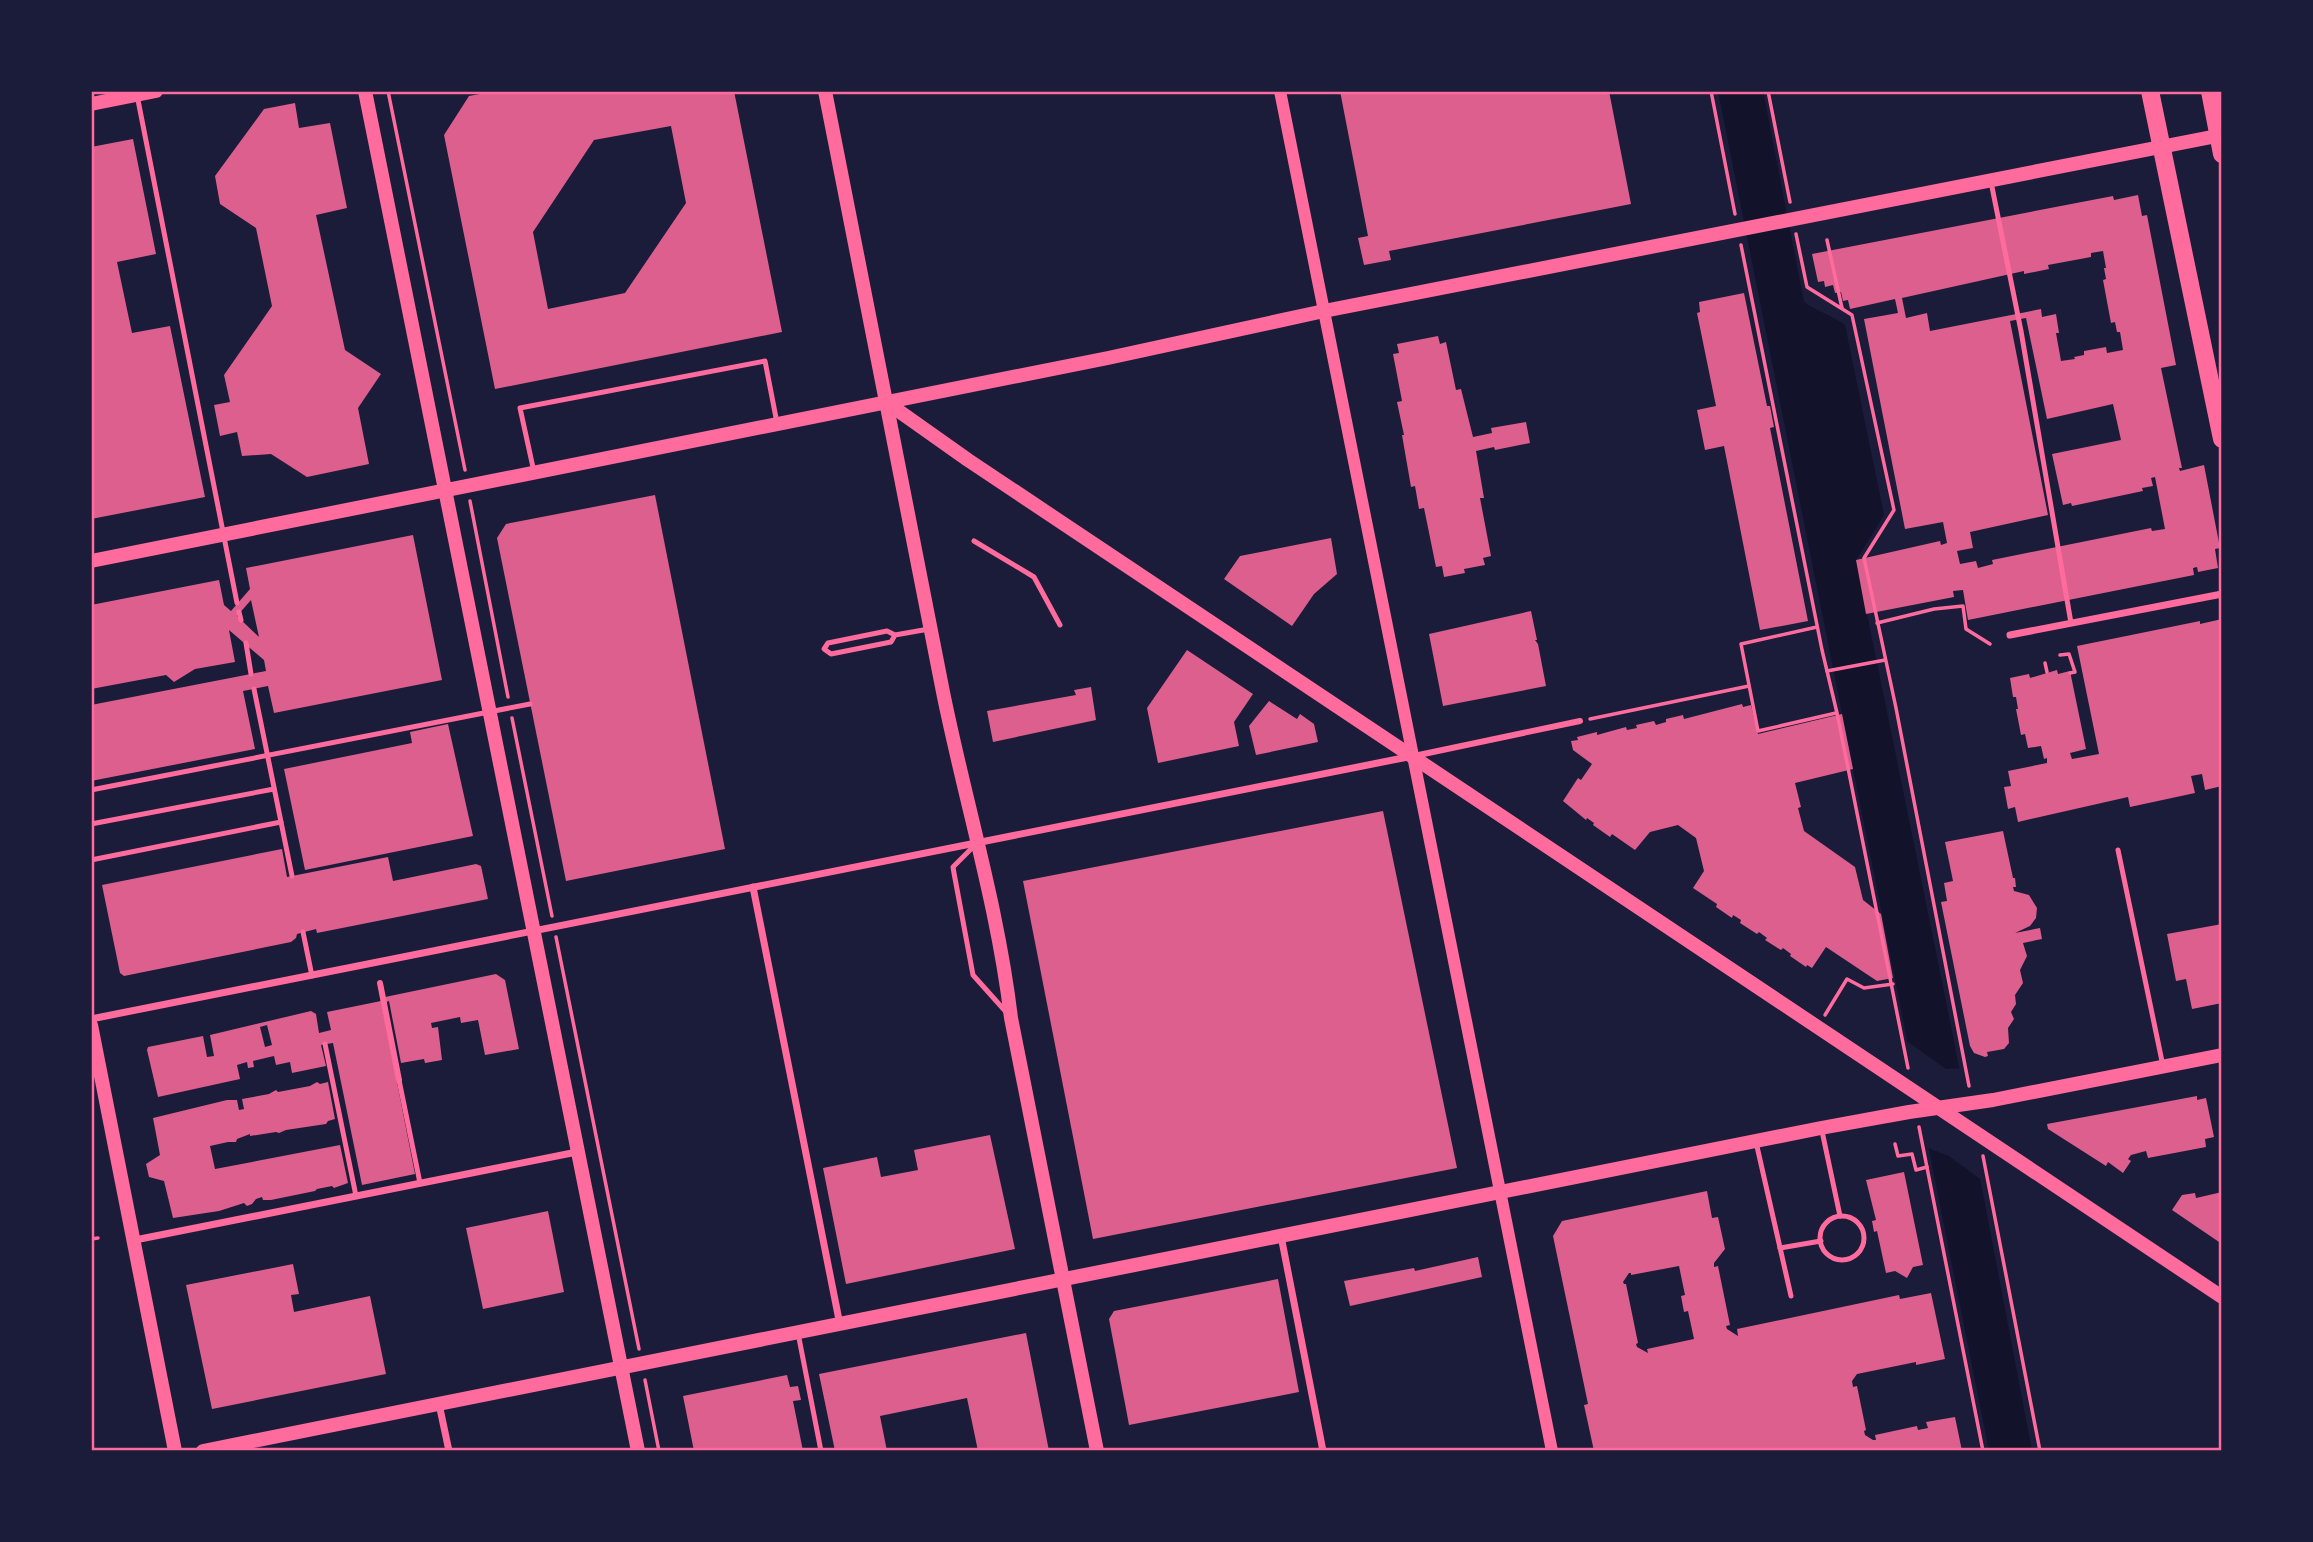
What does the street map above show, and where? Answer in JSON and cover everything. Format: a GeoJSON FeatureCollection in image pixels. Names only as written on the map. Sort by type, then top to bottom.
{"type":"FeatureCollection","features":[{"type":"Feature","properties":{"kind":"main road"},"geometry":{"type":"LineString","coordinates":[[91,104],[156,91]]}},
{"type":"Feature","properties":{"kind":"main road"},"geometry":{"type":"LineString","coordinates":[[365,91],[638,1451]]}},
{"type":"Feature","properties":{"kind":"main road"},"geometry":{"type":"LineString","coordinates":[[825,91],[968,809],[978,841],[1005,967],[1011,1018],[1097,1451]]}},
{"type":"Feature","properties":{"kind":"main road"},"geometry":{"type":"LineString","coordinates":[[2150,91],[2222,439]]}},
{"type":"Feature","properties":{"kind":"main road"},"geometry":{"type":"LineString","coordinates":[[2210,91],[2221,135],[2222,154]]}},
{"type":"Feature","properties":{"kind":"main road"},"geometry":{"type":"LineString","coordinates":[[91,561],[1122,355],[1324,311],[1736,236],[1990,180],[2221,135]]}},
{"type":"Feature","properties":{"kind":"main road"},"geometry":{"type":"LineString","coordinates":[[886,402],[968,460],[1818,1026],[1907,1079],[1984,1146],[2222,1297]]}},
{"type":"Feature","properties":{"kind":"main road"},"geometry":{"type":"LineString","coordinates":[[91,1025],[175,1451]]}},
{"type":"Feature","properties":{"kind":"main road"},"geometry":{"type":"LineString","coordinates":[[204,1451],[1821,1128],[1979,1102],[2222,1055]]}},
{"type":"Feature","properties":{"kind":"street"},"geometry":{"type":"LineString","coordinates":[[1280,91],[1552,1451]]}},
{"type":"Feature","properties":{"kind":"street"},"geometry":{"type":"LineString","coordinates":[[2010,635],[2222,594]]}},
{"type":"Feature","properties":{"kind":"street"},"geometry":{"type":"LineString","coordinates":[[91,1019],[1580,721]]}},
{"type":"Feature","properties":{"kind":"street"},"geometry":{"type":"LineString","coordinates":[[752,887],[839,1325]]}},
{"type":"Feature","properties":{"kind":"street"},"geometry":{"type":"LineString","coordinates":[[380,983],[399,1080]]}},
{"type":"Feature","properties":{"kind":"street"},"geometry":{"type":"LineString","coordinates":[[135,1240],[577,1153]]}},
{"type":"Feature","properties":{"kind":"street"},"geometry":{"type":"LineString","coordinates":[[1281,1237],[1324,1451]]}},
{"type":"Feature","properties":{"kind":"street"},"geometry":{"type":"LineString","coordinates":[[439,1404],[449,1451]]}},
{"type":"Feature","properties":{"kind":"lane"},"geometry":{"type":"LineString","coordinates":[[137,95],[237,603]]}},
{"type":"Feature","properties":{"kind":"lane"},"geometry":{"type":"LineString","coordinates":[[1990,180],[2021,331],[2071,624]]}},
{"type":"Feature","properties":{"kind":"lane"},"geometry":{"type":"LineString","coordinates":[[534,473],[520,408],[765,361],[777,423]]}},
{"type":"Feature","properties":{"kind":"lane"},"geometry":{"type":"LineString","coordinates":[[974,541],[1034,577],[1060,625]]}},
{"type":"Feature","properties":{"kind":"lane"},"geometry":{"type":"LineString","coordinates":[[239,612],[241,620]]}},
{"type":"Feature","properties":{"kind":"lane"},"geometry":{"type":"LineString","coordinates":[[895,635],[891,642],[831,654],[824,649],[828,643],[887,631],[895,635],[931,628]]}},
{"type":"Feature","properties":{"kind":"lane"},"geometry":{"type":"LineString","coordinates":[[246,643],[251,674]]}},
{"type":"Feature","properties":{"kind":"lane"},"geometry":{"type":"LineString","coordinates":[[254,689],[292,876]]}},
{"type":"Feature","properties":{"kind":"lane"},"geometry":{"type":"LineString","coordinates":[[91,790],[530,704]]}},
{"type":"Feature","properties":{"kind":"lane"},"geometry":{"type":"LineString","coordinates":[[91,824],[274,789]]}},
{"type":"Feature","properties":{"kind":"lane"},"geometry":{"type":"LineString","coordinates":[[91,860],[281,822]]}},
{"type":"Feature","properties":{"kind":"lane"},"geometry":{"type":"LineString","coordinates":[[978,841],[953,867],[961,913],[973,975],[1011,1018]]}},
{"type":"Feature","properties":{"kind":"lane"},"geometry":{"type":"LineString","coordinates":[[2118,850],[2163,1066]]}},
{"type":"Feature","properties":{"kind":"lane"},"geometry":{"type":"LineString","coordinates":[[303,932],[312,976]]}},
{"type":"Feature","properties":{"kind":"lane"},"geometry":{"type":"LineString","coordinates":[[326,1044],[356,1196]]}},
{"type":"Feature","properties":{"kind":"lane"},"geometry":{"type":"LineString","coordinates":[[399,1080],[420,1183]]}},
{"type":"Feature","properties":{"kind":"lane"},"geometry":{"type":"LineString","coordinates":[[1821,1128],[1840,1216]]}},
{"type":"Feature","properties":{"kind":"lane"},"geometry":{"type":"LineString","coordinates":[[1756,1141],[1791,1296]]}},
{"type":"Feature","properties":{"kind":"lane"},"geometry":{"type":"LineString","coordinates":[[1840,1216],[1847,1216],[1859,1223],[1865,1236],[1862,1249],[1851,1258],[1836,1259],[1824,1250],[1821,1241],[1822,1228],[1827,1222],[1840,1216]]}},
{"type":"Feature","properties":{"kind":"lane"},"geometry":{"type":"LineString","coordinates":[[1780,1248],[1821,1241]]}},
{"type":"Feature","properties":{"kind":"lane"},"geometry":{"type":"LineString","coordinates":[[799,1333],[821,1451]]}},
{"type":"Feature","properties":{"kind":"path"},"geometry":{"type":"LineString","coordinates":[[388,91],[659,1451]]}},
{"type":"Feature","properties":{"kind":"path"},"geometry":{"type":"LineString","coordinates":[[1711,91],[1735,215]]}},
{"type":"Feature","properties":{"kind":"path"},"geometry":{"type":"LineString","coordinates":[[1768,91],[1790,204]]}},
{"type":"Feature","properties":{"kind":"path"},"geometry":{"type":"LineString","coordinates":[[1799,222],[1807,287],[1853,315],[1894,510],[1864,558],[1896,708],[1969,1086]]}},
{"type":"Feature","properties":{"kind":"path"},"geometry":{"type":"LineString","coordinates":[[1736,236],[1893,984],[1907,1079]]}},
{"type":"Feature","properties":{"kind":"path"},"geometry":{"type":"LineString","coordinates":[[1827,240],[1842,308]]}},
{"type":"Feature","properties":{"kind":"path"},"geometry":{"type":"LineString","coordinates":[[1877,623],[1934,609],[1963,607],[1966,629],[1990,644]]}},
{"type":"Feature","properties":{"kind":"path"},"geometry":{"type":"LineString","coordinates":[[1817,627],[1741,644],[1758,730],[1837,713]]}},
{"type":"Feature","properties":{"kind":"path"},"geometry":{"type":"LineString","coordinates":[[2060,655],[2069,654],[2074,672],[2070,673]]}},
{"type":"Feature","properties":{"kind":"path"},"geometry":{"type":"LineString","coordinates":[[1827,671],[1885,660]]}},
{"type":"Feature","properties":{"kind":"path"},"geometry":{"type":"LineString","coordinates":[[2045,663],[2047,672]]}},
{"type":"Feature","properties":{"kind":"path"},"geometry":{"type":"LineString","coordinates":[[1580,721],[1749,687]]}},
{"type":"Feature","properties":{"kind":"path"},"geometry":{"type":"LineString","coordinates":[[1818,1026],[1847,979],[1864,988],[1893,984]]}},
{"type":"Feature","properties":{"kind":"path"},"geometry":{"type":"LineString","coordinates":[[1913,1113],[1927,1167],[1983,1451]]}},
{"type":"Feature","properties":{"kind":"path"},"geometry":{"type":"LineString","coordinates":[[1895,1144],[1898,1156],[1912,1154],[1916,1170],[1927,1167]]}},
{"type":"Feature","properties":{"kind":"path"},"geometry":{"type":"LineString","coordinates":[[1984,1146],[2039,1451]]}},
{"type":"Feature","properties":{"kind":"path"},"geometry":{"type":"LineString","coordinates":[[91,1239],[98,1238]]}},
{"type":"Feature","properties":{"kind":"shaded area"},"geometry":{"type":"Polygon","coordinates":[[[1718,91],[1763,91],[1804,302],[1845,325],[1884,515],[1856,560],[1951,1026],[2032,1451],[1989,1451],[1718,91]]]}},
{"type":"Feature","properties":{"kind":"pier"},"geometry":{"type":"Polygon","coordinates":[[[1904,1039],[1946,1069],[1962,1068],[1984,1182],[1949,1156],[1925,1147],[1904,1039]]]}},
{"type":"Feature","properties":{"kind":"building"},"geometry":{"type":"Polygon","coordinates":[[[496,91],[734,91],[782,332],[495,389],[444,135],[469,96],[496,91]],[[671,126],[594,140],[533,232],[548,309],[625,293],[686,203],[671,126]]]}},
{"type":"Feature","properties":{"kind":"building"},"geometry":{"type":"Polygon","coordinates":[[[1340,91],[1609,91],[1631,204],[1389,251],[1391,260],[1364,265],[1358,238],[1368,236],[1340,91]]]}},
{"type":"Feature","properties":{"kind":"building"},"geometry":{"type":"Polygon","coordinates":[[[295,103],[299,128],[330,123],[347,208],[316,215],[345,350],[381,374],[358,408],[369,464],[307,477],[271,454],[242,456],[237,432],[220,436],[214,405],[230,402],[224,375],[272,306],[256,228],[220,204],[215,176],[264,109],[295,103]]]}},
{"type":"Feature","properties":{"kind":"building"},"geometry":{"type":"Polygon","coordinates":[[[133,139],[156,254],[117,262],[132,333],[170,326],[205,497],[91,519],[91,147],[133,139]]]}},
{"type":"Feature","properties":{"kind":"building"},"geometry":{"type":"Polygon","coordinates":[[[2138,195],[2142,216],[2147,215],[2176,365],[2161,368],[2182,468],[2179,468],[2180,471],[2204,465],[2220,548],[2215,549],[2218,568],[2198,572],[2197,567],[2193,568],[2194,575],[1968,620],[1963,590],[1953,591],[1954,597],[1866,614],[1856,560],[1940,541],[1941,545],[1947,543],[1943,522],[1905,529],[1864,319],[1898,313],[1895,299],[1850,309],[1848,300],[1843,301],[1841,292],[1835,293],[1833,285],[1825,287],[1824,281],[1818,282],[1812,254],[2113,196],[2114,200],[2138,195]],[[2103,251],[2091,253],[2091,257],[2048,265],[2049,269],[2024,274],[2024,271],[1902,298],[1906,318],[1927,313],[1930,331],[2041,309],[2042,317],[2056,314],[2061,361],[2075,359],[2074,357],[2084,355],[2084,351],[2106,347],[2107,353],[2123,350],[2120,332],[2117,332],[2115,322],[2111,323],[2103,280],[2106,279],[2106,268],[2103,251]],[[2026,318],[2010,321],[2048,515],[1970,532],[1973,548],[1957,551],[1960,564],[1976,561],[1978,568],[1993,564],[1992,560],[2151,528],[2152,531],[2165,529],[2155,477],[2151,478],[2153,486],[2142,488],[2143,491],[2072,506],[2071,503],[2063,505],[2052,454],[2121,440],[2113,404],[2047,419],[2026,318]]]}},
{"type":"Feature","properties":{"kind":"building"},"geometry":{"type":"Polygon","coordinates":[[[1744,293],[1767,406],[1770,406],[1774,427],[1770,428],[1808,621],[1760,630],[1724,446],[1705,450],[1697,410],[1716,406],[1697,313],[1700,312],[1699,302],[1744,293]]]}},
{"type":"Feature","properties":{"kind":"building"},"geometry":{"type":"Polygon","coordinates":[[[1438,336],[1440,344],[1446,342],[1456,390],[1461,389],[1473,437],[1492,433],[1491,428],[1526,422],[1530,443],[1476,451],[1484,498],[1480,498],[1491,556],[1483,558],[1485,565],[1444,577],[1442,566],[1436,567],[1424,508],[1419,509],[1415,486],[1411,487],[1397,402],[1402,401],[1393,354],[1399,353],[1397,344],[1438,336]]]}},
{"type":"Feature","properties":{"kind":"building"},"geometry":{"type":"Polygon","coordinates":[[[655,495],[725,849],[566,881],[497,538],[506,524],[655,495]]]}},
{"type":"Feature","properties":{"kind":"building"},"geometry":{"type":"Polygon","coordinates":[[[413,535],[442,680],[274,713],[268,686],[243,691],[255,749],[91,781],[91,705],[266,671],[264,660],[229,630],[235,662],[195,669],[174,682],[166,675],[91,689],[91,605],[219,580],[224,605],[231,611],[250,589],[246,568],[413,535]],[[251,600],[237,616],[259,637],[251,600]]]}},
{"type":"Feature","properties":{"kind":"building"},"geometry":{"type":"Polygon","coordinates":[[[1331,538],[1337,574],[1314,594],[1292,626],[1224,579],[1240,556],[1331,538]]]}},
{"type":"Feature","properties":{"kind":"building"},"geometry":{"type":"Polygon","coordinates":[[[1531,611],[1546,686],[1443,706],[1429,634],[1531,611]]]}},
{"type":"Feature","properties":{"kind":"building"},"geometry":{"type":"Polygon","coordinates":[[[2222,619],[2222,786],[2205,790],[2202,774],[2191,776],[2195,793],[2130,807],[2128,797],[2018,822],[2015,807],[2008,809],[2004,787],[2011,786],[2008,771],[2047,763],[2047,758],[2044,759],[2041,746],[2028,748],[2025,734],[2021,735],[2016,697],[2013,697],[2010,678],[2029,674],[2030,678],[2057,670],[2058,674],[2070,671],[2086,749],[2070,753],[2072,759],[2099,754],[2077,646],[2222,619]]]}},
{"type":"Feature","properties":{"kind":"building"},"geometry":{"type":"Polygon","coordinates":[[[1187,650],[1253,694],[1234,722],[1239,746],[1158,763],[1147,708],[1187,650]]]}},
{"type":"Feature","properties":{"kind":"building"},"geometry":{"type":"Polygon","coordinates":[[[1091,687],[1096,720],[993,742],[987,711],[1076,695],[1074,690],[1091,687]]]}},
{"type":"Feature","properties":{"kind":"building"},"geometry":{"type":"Polygon","coordinates":[[[1269,701],[1297,719],[1300,714],[1314,724],[1318,742],[1256,755],[1249,726],[1269,701]]]}},
{"type":"Feature","properties":{"kind":"building"},"geometry":{"type":"Polygon","coordinates":[[[1742,704],[1743,707],[1751,705],[1758,734],[1842,714],[1853,769],[1795,783],[1801,807],[1798,808],[1804,831],[1855,867],[1863,900],[1881,914],[1893,978],[1877,981],[1826,947],[1812,968],[1807,965],[1806,967],[1783,948],[1781,950],[1765,940],[1767,938],[1759,932],[1757,934],[1740,923],[1741,920],[1733,915],[1732,918],[1716,907],[1717,904],[1693,888],[1704,871],[1696,838],[1678,825],[1650,832],[1635,850],[1612,834],[1610,837],[1563,801],[1578,778],[1581,780],[1592,764],[1573,750],[1571,741],[1578,740],[1577,737],[1626,727],[1627,730],[1637,728],[1636,725],[1654,721],[1656,725],[1666,722],[1666,719],[1683,715],[1684,719],[1742,704]]]}},
{"type":"Feature","properties":{"kind":"building"},"geometry":{"type":"Polygon","coordinates":[[[448,724],[473,836],[305,870],[284,769],[412,743],[410,732],[448,724]]]}},
{"type":"Feature","properties":{"kind":"building"},"geometry":{"type":"Polygon","coordinates":[[[1383,811],[1457,1168],[1093,1239],[1023,881],[1383,811]]]}},
{"type":"Feature","properties":{"kind":"building"},"geometry":{"type":"Polygon","coordinates":[[[2003,831],[2015,878],[2014,891],[2029,895],[2037,908],[2036,918],[2030,926],[2015,933],[2040,928],[2042,939],[2023,943],[2027,956],[2020,970],[2023,983],[2015,995],[2016,1004],[2011,1012],[2014,1019],[2008,1028],[2009,1043],[2004,1049],[1987,1052],[1988,1056],[1985,1057],[1974,1053],[1970,1046],[1941,902],[1947,901],[1944,883],[1953,881],[1945,842],[2003,831]]]}},
{"type":"Feature","properties":{"kind":"building"},"geometry":{"type":"Polygon","coordinates":[[[282,849],[287,877],[388,857],[393,881],[476,864],[481,866],[488,899],[317,933],[316,929],[297,934],[291,942],[124,976],[120,973],[102,885],[282,849]]]}},
{"type":"Feature","properties":{"kind":"building"},"geometry":{"type":"Polygon","coordinates":[[[2222,924],[2222,1003],[2192,1009],[2186,979],[2176,981],[2167,934],[2222,924]]]}},
{"type":"Feature","properties":{"kind":"building"},"geometry":{"type":"Polygon","coordinates":[[[496,974],[505,980],[519,1049],[485,1055],[478,1020],[461,1023],[460,1017],[431,1023],[432,1028],[438,1027],[442,1060],[425,1063],[424,1059],[401,1063],[389,1001],[386,1002],[385,997],[496,974]]]}},
{"type":"Feature","properties":{"kind":"building"},"geometry":{"type":"Polygon","coordinates":[[[381,1001],[415,1174],[362,1185],[333,1043],[321,1045],[326,1066],[292,1073],[290,1062],[276,1065],[274,1056],[253,1061],[254,1067],[248,1068],[247,1062],[237,1065],[240,1079],[158,1097],[148,1047],[203,1036],[207,1057],[214,1056],[210,1035],[311,1011],[316,1014],[319,1033],[331,1030],[327,1012],[381,1001]],[[267,1025],[260,1027],[265,1047],[272,1045],[267,1025]]]}},
{"type":"Feature","properties":{"kind":"building"},"geometry":{"type":"Polygon","coordinates":[[[317,1082],[328,1082],[335,1119],[326,1124],[279,1133],[250,1134],[237,1139],[236,1142],[210,1146],[215,1169],[340,1145],[348,1183],[271,1200],[263,1200],[262,1197],[247,1206],[244,1203],[219,1211],[173,1218],[164,1181],[149,1177],[146,1164],[160,1155],[153,1118],[227,1100],[237,1100],[239,1110],[244,1109],[242,1099],[276,1090],[278,1092],[310,1086],[317,1082]]]}},
{"type":"Feature","properties":{"kind":"building"},"geometry":{"type":"Polygon","coordinates":[[[2197,1096],[2197,1100],[2206,1098],[2214,1137],[2205,1139],[2206,1147],[2148,1158],[2146,1151],[2131,1155],[2128,1159],[2131,1161],[2123,1173],[2108,1162],[2106,1166],[2048,1129],[2047,1124],[2197,1096]]]}},
{"type":"Feature","properties":{"kind":"building"},"geometry":{"type":"Polygon","coordinates":[[[990,1135],[1015,1249],[846,1284],[823,1168],[877,1157],[881,1177],[918,1170],[914,1150],[990,1135]]]}},
{"type":"Feature","properties":{"kind":"building"},"geometry":{"type":"Polygon","coordinates":[[[1904,1172],[1923,1265],[1913,1267],[1907,1278],[1895,1271],[1886,1273],[1877,1231],[1874,1232],[1872,1221],[1876,1220],[1866,1180],[1904,1172]]]}},
{"type":"Feature","properties":{"kind":"building"},"geometry":{"type":"Polygon","coordinates":[[[1707,1191],[1712,1218],[1718,1217],[1725,1249],[1714,1267],[1718,1266],[1730,1325],[1726,1326],[1738,1336],[1737,1329],[1899,1295],[1900,1299],[1931,1293],[1945,1359],[1857,1374],[1852,1381],[1853,1387],[1857,1386],[1865,1435],[1873,1440],[1876,1440],[1875,1435],[1917,1426],[1918,1430],[1928,1428],[1926,1422],[1955,1417],[1962,1451],[1594,1451],[1584,1405],[1588,1404],[1553,1236],[1562,1221],[1707,1191]],[[1679,1266],[1631,1275],[1629,1273],[1623,1282],[1626,1284],[1637,1347],[1648,1353],[1647,1349],[1694,1339],[1688,1311],[1684,1312],[1681,1296],[1685,1295],[1679,1266]]]}},
{"type":"Feature","properties":{"kind":"building"},"geometry":{"type":"Polygon","coordinates":[[[2222,1192],[2222,1244],[2172,1210],[2182,1195],[2195,1193],[2196,1198],[2222,1192]]]}},
{"type":"Feature","properties":{"kind":"building"},"geometry":{"type":"Polygon","coordinates":[[[548,1211],[564,1292],[483,1309],[466,1228],[548,1211]]]}},
{"type":"Feature","properties":{"kind":"building"},"geometry":{"type":"Polygon","coordinates":[[[1478,1257],[1482,1277],[1350,1306],[1344,1281],[1414,1268],[1415,1271],[1478,1257]]]}},
{"type":"Feature","properties":{"kind":"building"},"geometry":{"type":"Polygon","coordinates":[[[293,1264],[299,1294],[291,1295],[294,1312],[370,1296],[386,1374],[212,1409],[186,1285],[293,1264]]]}},
{"type":"Feature","properties":{"kind":"building"},"geometry":{"type":"Polygon","coordinates":[[[1278,1279],[1299,1392],[1129,1425],[1109,1319],[1114,1311],[1278,1279]]]}},
{"type":"Feature","properties":{"kind":"building"},"geometry":{"type":"Polygon","coordinates":[[[1026,1333],[1049,1451],[978,1451],[967,1398],[880,1416],[887,1451],[835,1451],[819,1374],[1026,1333]]]}},
{"type":"Feature","properties":{"kind":"building"},"geometry":{"type":"Polygon","coordinates":[[[787,1375],[790,1387],[798,1386],[801,1400],[793,1401],[803,1451],[694,1451],[683,1396],[787,1375]]]}}]}
